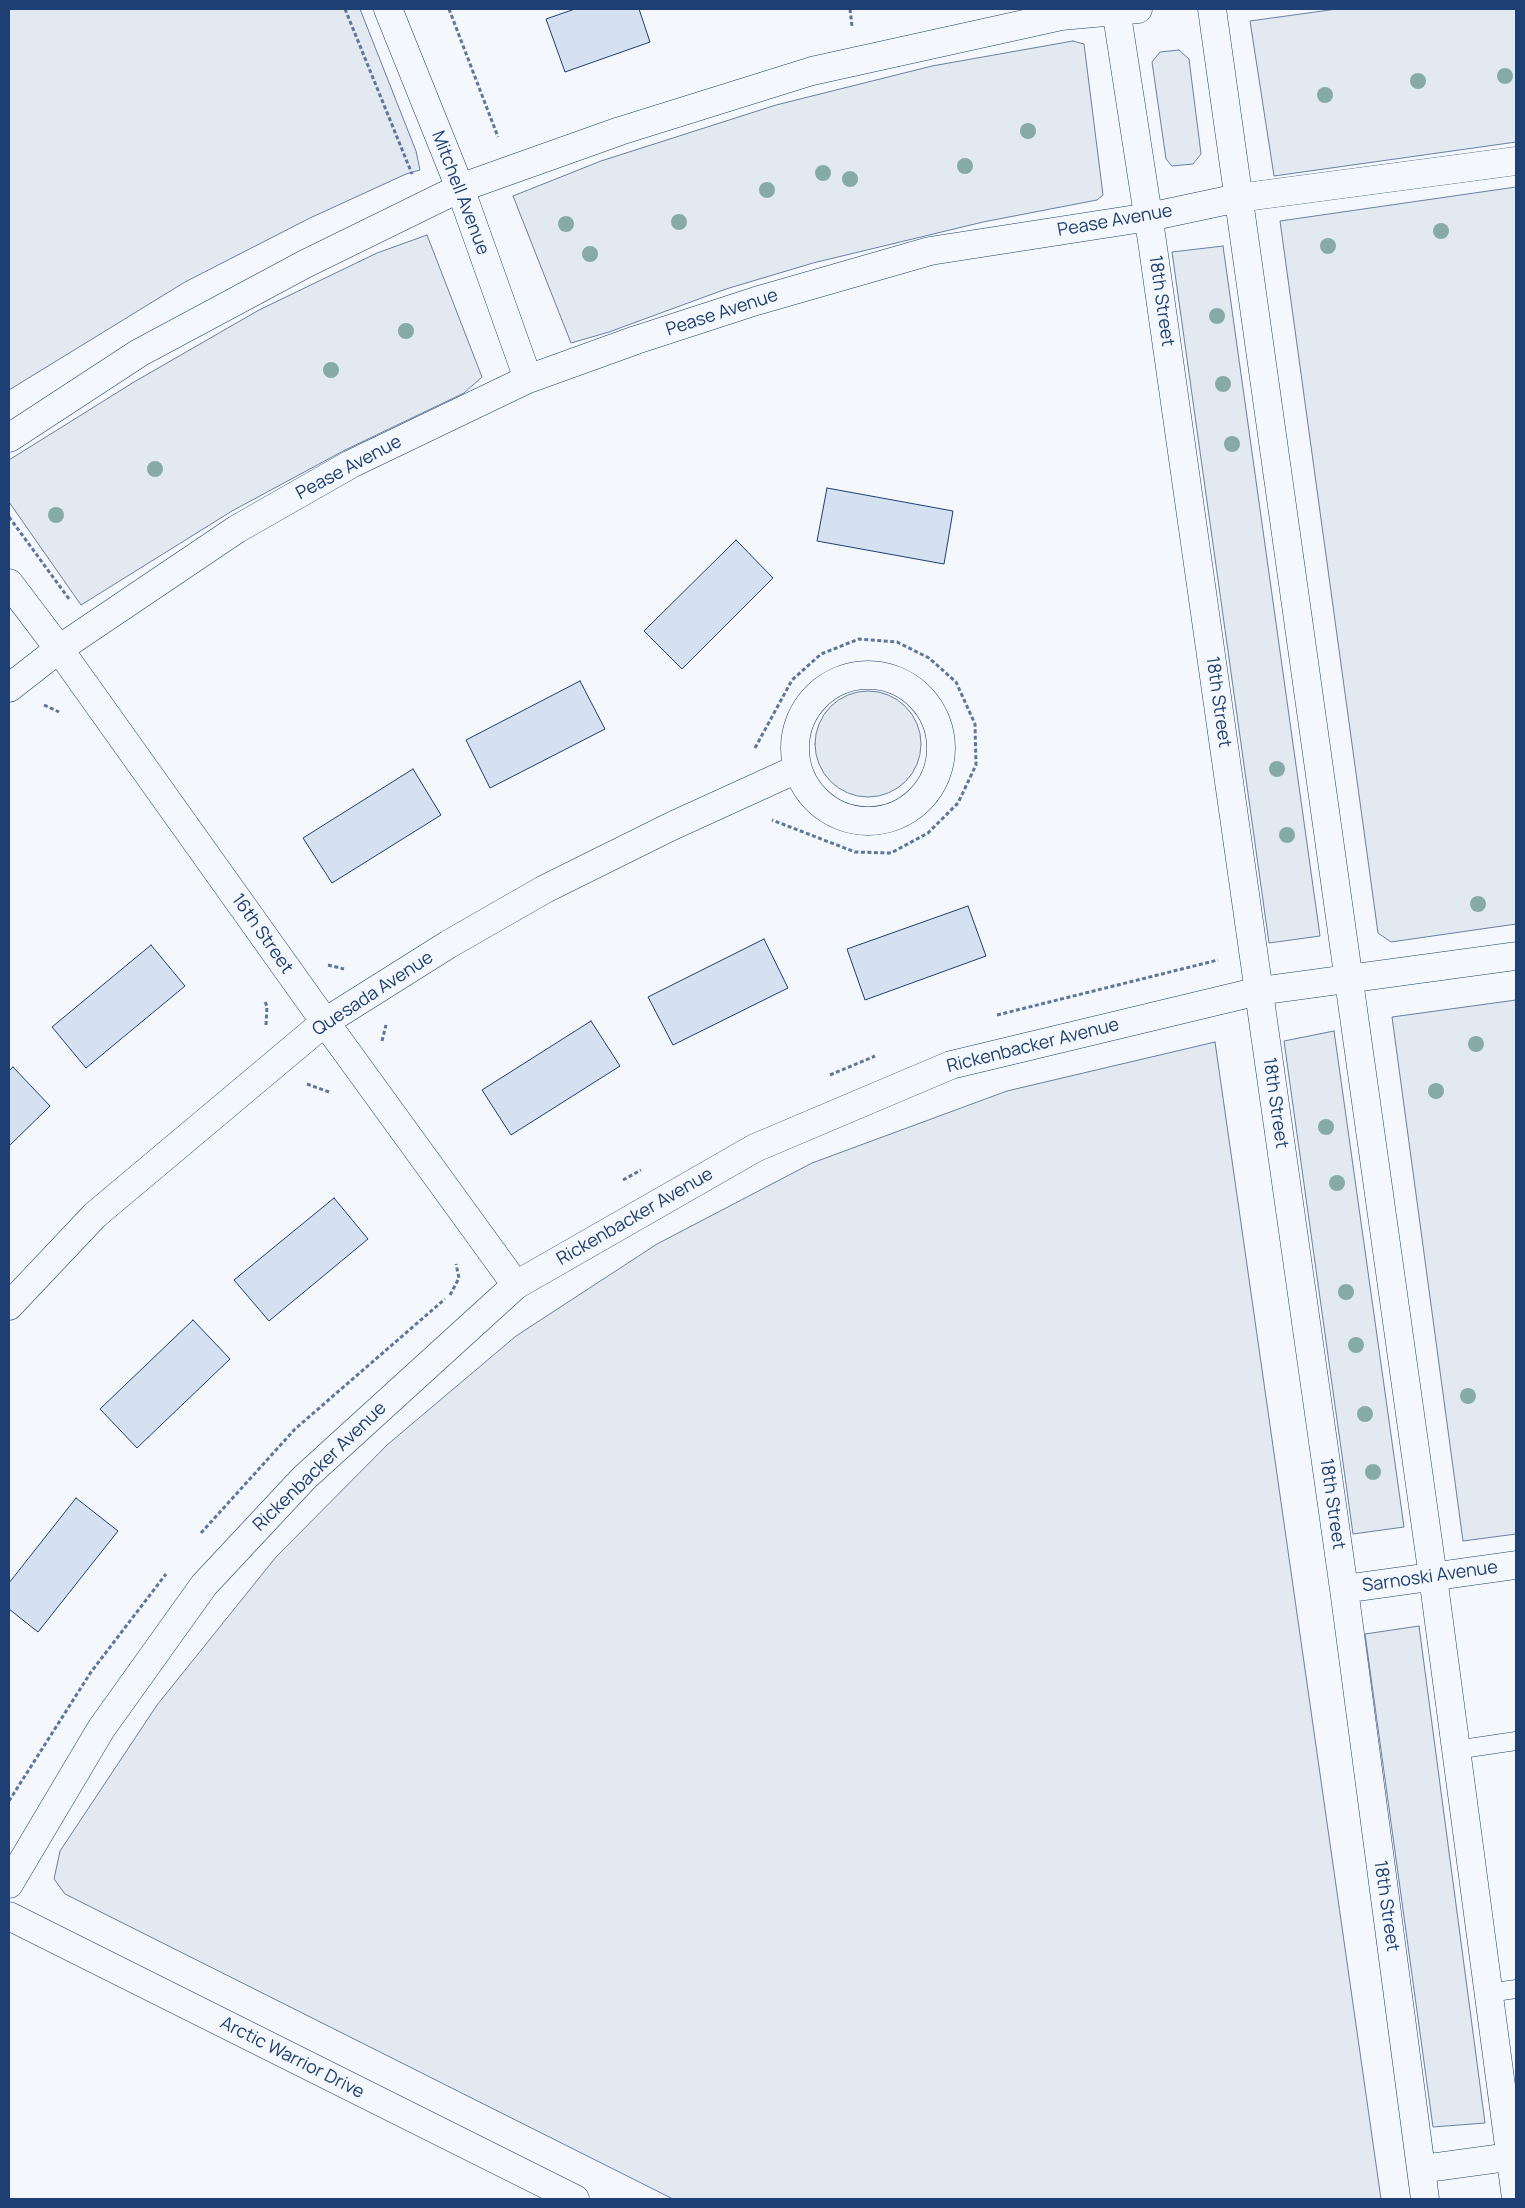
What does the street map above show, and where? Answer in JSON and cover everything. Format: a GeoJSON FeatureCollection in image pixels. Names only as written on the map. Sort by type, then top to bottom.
{"type":"FeatureCollection","features":[{"type":"Feature","properties":{"kind":"street","name":"Mitchell Avenue"},"geometry":{"type":"LineString","coordinates":[[388,9],[460,188],[528,379]]}},
{"type":"Feature","properties":{"kind":"street"},"geometry":{"type":"LineString","coordinates":[[1212,9],[1347,980],[1433,1577],[1488,1993],[1513,2156],[1516,2198]]}},
{"type":"Feature","properties":{"kind":"street"},"geometry":{"type":"LineString","coordinates":[[9,438],[139,353],[305,264],[460,188],[620,131],[812,71],[1061,16],[1124,10]]}},
{"type":"Feature","properties":{"kind":"street","name":"18th Street"},"geometry":{"type":"LineString","coordinates":[[1124,10],[1149,217],[1344,1589],[1425,2199]]}},
{"type":"Feature","properties":{"kind":"street","name":"Pease Avenue"},"geometry":{"type":"LineString","coordinates":[[9,688],[59,648],[237,529],[335,473],[528,379],[756,301],[930,251],[1149,217],[1238,198],[1516,161]]}},
{"type":"Feature","properties":{"kind":"street","name":"16th Street"},"geometry":{"type":"LineString","coordinates":[[9,583],[59,648],[325,1022],[516,1285]]}},
{"type":"Feature","properties":{"kind":"street"},"geometry":{"type":"LineString","coordinates":[[857,674],[883,675],[906,685],[926,702],[938,724],[941,750],[938,772],[927,792],[910,808],[889,819],[866,822],[843,818],[823,807],[807,790],[797,769],[793,744],[799,720],[812,698],[833,682],[857,674]]}},
{"type":"Feature","properties":{"kind":"street","name":"Quesada Avenue"},"geometry":{"type":"LineString","coordinates":[[9,1306],[96,1215],[325,1022],[449,944],[545,890],[672,826],[797,769]]}},
{"type":"Feature","properties":{"kind":"street","name":"Rickenbacker Avenue"},"geometry":{"type":"LineString","coordinates":[[9,1884],[101,1729],[204,1585],[304,1478],[516,1285],[755,1148],[951,1065],[1259,992],[1516,956]]}},
{"type":"Feature","properties":{"kind":"street","name":"Sarnoski Avenue"},"geometry":{"type":"LineString","coordinates":[[1344,1589],[1516,1565]]}},
{"type":"Feature","properties":{"kind":"street","name":"Arctic Warrior Drive"},"geometry":{"type":"LineString","coordinates":[[9,1916],[575,2199]]}},
{"type":"Feature","properties":{"kind":"street"},"geometry":{"type":"LineString","coordinates":[[1421,2169],[1513,2156]]}},
{"type":"Feature","properties":{"kind":"lane"},"geometry":{"type":"LineString","coordinates":[[1456,1750],[1516,1741]]}},
{"type":"Feature","properties":{"kind":"lane"},"geometry":{"type":"LineString","coordinates":[[1488,1993],[1516,1989]]}},
{"type":"Feature","properties":{"kind":"path"},"geometry":{"type":"LineString","coordinates":[[345,9],[425,205]]}},
{"type":"Feature","properties":{"kind":"path"},"geometry":{"type":"LineString","coordinates":[[448,9],[500,143]]}},
{"type":"Feature","properties":{"kind":"path"},"geometry":{"type":"LineString","coordinates":[[850,9],[853,30]]}},
{"type":"Feature","properties":{"kind":"path"},"geometry":{"type":"LineString","coordinates":[[9,517],[90,628]]}},
{"type":"Feature","properties":{"kind":"path"},"geometry":{"type":"LineString","coordinates":[[752,752],[758,745],[792,680],[821,654],[858,639],[897,642],[929,658],[956,682],[975,724],[976,765],[958,803],[928,833],[891,853],[855,852],[774,820],[765,821]]}},
{"type":"Feature","properties":{"kind":"path"},"geometry":{"type":"LineString","coordinates":[[36,703],[47,705],[62,714]]}},
{"type":"Feature","properties":{"kind":"path"},"geometry":{"type":"LineString","coordinates":[[988,1018],[1218,960]]}},
{"type":"Feature","properties":{"kind":"path"},"geometry":{"type":"LineString","coordinates":[[327,965],[345,969],[353,967]]}},
{"type":"Feature","properties":{"kind":"path"},"geometry":{"type":"LineString","coordinates":[[261,1032],[266,1026],[267,1006],[264,999]]}},
{"type":"Feature","properties":{"kind":"path"},"geometry":{"type":"LineString","coordinates":[[383,1048],[382,1039],[387,1021]]}},
{"type":"Feature","properties":{"kind":"path"},"geometry":{"type":"LineString","coordinates":[[824,1078],[878,1056]]}},
{"type":"Feature","properties":{"kind":"path"},"geometry":{"type":"LineString","coordinates":[[298,1086],[306,1083],[328,1090],[333,1096]]}},
{"type":"Feature","properties":{"kind":"path"},"geometry":{"type":"LineString","coordinates":[[615,1185],[650,1165]]}},
{"type":"Feature","properties":{"kind":"path"},"geometry":{"type":"LineString","coordinates":[[198,1537],[295,1428],[451,1294],[459,1278],[456,1262]]}},
{"type":"Feature","properties":{"kind":"path"},"geometry":{"type":"LineString","coordinates":[[9,1801],[92,1672],[167,1573]]}},
{"type":"Feature","properties":{"kind":"shaded area"},"geometry":{"type":"Polygon","coordinates":[[[9,9],[360,9],[416,151],[420,170],[406,174],[310,218],[185,282],[9,390],[9,9]]]}},
{"type":"Feature","properties":{"kind":"shaded area"},"geometry":{"type":"Polygon","coordinates":[[[1337,9],[1516,9],[1516,142],[1274,176],[1250,21],[1337,9]]]}},
{"type":"Feature","properties":{"kind":"shaded area"},"geometry":{"type":"Polygon","coordinates":[[[1073,41],[1084,44],[1103,195],[1097,200],[983,222],[813,263],[726,289],[609,332],[571,343],[513,196],[601,161],[776,105],[932,66],[1073,41]]]}},
{"type":"Feature","properties":{"kind":"shaded area"},"geometry":{"type":"Polygon","coordinates":[[[1179,50],[1189,59],[1201,154],[1193,164],[1172,166],[1166,159],[1152,62],[1160,52],[1179,50]]]}},
{"type":"Feature","properties":{"kind":"shaded area"},"geometry":{"type":"Polygon","coordinates":[[[1516,187],[1516,924],[1391,942],[1378,933],[1280,221],[1516,187]]]}},
{"type":"Feature","properties":{"kind":"shaded area"},"geometry":{"type":"Polygon","coordinates":[[[427,235],[482,377],[464,393],[345,450],[232,511],[81,605],[9,502],[9,460],[134,382],[259,310],[377,253],[427,235]]]}},
{"type":"Feature","properties":{"kind":"shaded area"},"geometry":{"type":"Polygon","coordinates":[[[1223,246],[1320,936],[1269,943],[1172,252],[1223,246]]]}},
{"type":"Feature","properties":{"kind":"shaded area"},"geometry":{"type":"Polygon","coordinates":[[[868,691],[888,695],[906,706],[917,724],[921,744],[917,764],[906,782],[888,793],[868,797],[848,793],[830,782],[819,764],[815,744],[819,724],[830,706],[848,695],[868,691]]]}},
{"type":"Feature","properties":{"kind":"shaded area"},"geometry":{"type":"Polygon","coordinates":[[[1516,1000],[1516,1534],[1463,1541],[1392,1017],[1516,1000]]]}},
{"type":"Feature","properties":{"kind":"shaded area"},"geometry":{"type":"Polygon","coordinates":[[[1334,1031],[1404,1527],[1353,1534],[1284,1041],[1334,1031]]]}},
{"type":"Feature","properties":{"kind":"shaded area"},"geometry":{"type":"Polygon","coordinates":[[[1215,1042],[1381,2199],[673,2199],[65,1894],[54,1879],[60,1851],[157,1705],[276,1557],[387,1445],[516,1336],[657,1244],[812,1163],[1007,1091],[1215,1042]]]}},
{"type":"Feature","properties":{"kind":"shaded area"},"geometry":{"type":"Polygon","coordinates":[[[1419,1626],[1485,2123],[1433,2127],[1365,1634],[1419,1626]]]}},
{"type":"Feature","properties":{"kind":"building"},"geometry":{"type":"Polygon","coordinates":[[[575,9],[639,9],[650,42],[565,72],[546,19],[575,9]]]}},
{"type":"Feature","properties":{"kind":"building"},"geometry":{"type":"Polygon","coordinates":[[[827,488],[953,511],[944,564],[817,541],[827,488]]]}},
{"type":"Feature","properties":{"kind":"building"},"geometry":{"type":"Polygon","coordinates":[[[736,540],[773,578],[682,669],[644,631],[736,540]]]}},
{"type":"Feature","properties":{"kind":"building"},"geometry":{"type":"Polygon","coordinates":[[[580,681],[605,729],[490,788],[466,740],[580,681]]]}},
{"type":"Feature","properties":{"kind":"building"},"geometry":{"type":"Polygon","coordinates":[[[413,769],[441,815],[332,883],[303,838],[413,769]]]}},
{"type":"Feature","properties":{"kind":"building"},"geometry":{"type":"Polygon","coordinates":[[[968,906],[986,956],[865,1000],[847,949],[968,906]]]}},
{"type":"Feature","properties":{"kind":"building"},"geometry":{"type":"Polygon","coordinates":[[[764,939],[788,988],[673,1045],[648,997],[764,939]]]}},
{"type":"Feature","properties":{"kind":"building"},"geometry":{"type":"Polygon","coordinates":[[[151,945],[185,986],[86,1068],[52,1027],[151,945]]]}},
{"type":"Feature","properties":{"kind":"building"},"geometry":{"type":"Polygon","coordinates":[[[591,1021],[620,1066],[511,1135],[482,1090],[591,1021]]]}},
{"type":"Feature","properties":{"kind":"building"},"geometry":{"type":"Polygon","coordinates":[[[13,1067],[50,1106],[9,1146],[9,1071],[13,1067]]]}},
{"type":"Feature","properties":{"kind":"building"},"geometry":{"type":"Polygon","coordinates":[[[334,1198],[368,1239],[269,1321],[234,1280],[334,1198]]]}},
{"type":"Feature","properties":{"kind":"building"},"geometry":{"type":"Polygon","coordinates":[[[193,1320],[230,1359],[137,1448],[100,1409],[193,1320]]]}},
{"type":"Feature","properties":{"kind":"building"},"geometry":{"type":"Polygon","coordinates":[[[76,1498],[118,1531],[38,1632],[9,1609],[9,1583],[76,1498]]]}}]}
